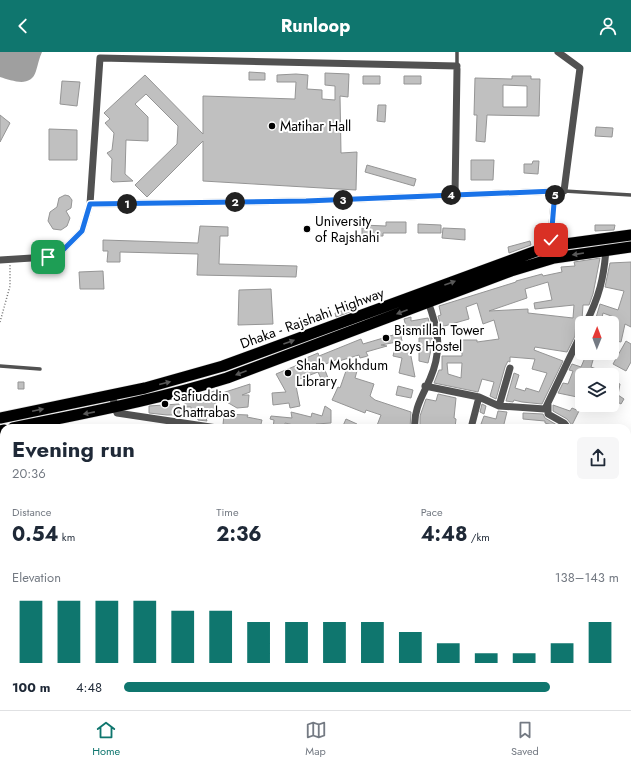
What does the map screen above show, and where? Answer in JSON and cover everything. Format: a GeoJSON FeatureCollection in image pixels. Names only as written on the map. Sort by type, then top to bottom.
{"type":"FeatureCollection","features":[{"type":"Feature","properties":{"kind":"highway","name":"Dhaka - Rajshahi Highway"},"geometry":{"type":"LineString","coordinates":[[33,424],[190,390],[227,378],[550,246],[631,235]]}},
{"type":"Feature","properties":{"kind":"highway","name":"Dhaka - Rajshahi Highway"},"geometry":{"type":"LineString","coordinates":[[0,418],[186,378],[427,297],[554,258],[606,249],[631,247]]}},
{"type":"Feature","properties":{"kind":"street"},"geometry":{"type":"LineString","coordinates":[[90,204],[306,201],[555,191],[564,192],[580,68],[558,52]]}},
{"type":"Feature","properties":{"kind":"street"},"geometry":{"type":"LineString","coordinates":[[0,260],[48,257],[62,251],[82,231],[90,204],[99,55],[457,68],[455,195]]}},
{"type":"Feature","properties":{"kind":"street"},"geometry":{"type":"LineString","coordinates":[[550,246],[555,191]]}},
{"type":"Feature","properties":{"kind":"street"},"geometry":{"type":"LineString","coordinates":[[590,316],[596,304],[604,277],[606,249]]}},
{"type":"Feature","properties":{"kind":"street"},"geometry":{"type":"LineString","coordinates":[[416,424],[419,399],[433,370],[438,343],[437,327],[427,297]]}},
{"type":"Feature","properties":{"kind":"street"},"geometry":{"type":"LineString","coordinates":[[425,386],[479,397],[499,406],[545,409],[575,347]]}},
{"type":"Feature","properties":{"kind":"street"},"geometry":{"type":"LineString","coordinates":[[499,406],[510,368]]}},
{"type":"Feature","properties":{"kind":"street"},"geometry":{"type":"LineString","coordinates":[[112,395],[117,413],[190,424]]}},
{"type":"Feature","properties":{"kind":"street"},"geometry":{"type":"LineString","coordinates":[[472,424],[479,397]]}},
{"type":"Feature","properties":{"kind":"street"},"geometry":{"type":"LineString","coordinates":[[548,405],[548,414],[565,424]]}},
{"type":"Feature","properties":{"kind":"lane"},"geometry":{"type":"LineString","coordinates":[[457,52],[457,68]]}},
{"type":"Feature","properties":{"kind":"lane"},"geometry":{"type":"LineString","coordinates":[[564,192],[631,195]]}},
{"type":"Feature","properties":{"kind":"lane"},"geometry":{"type":"LineString","coordinates":[[0,366],[40,369]]}},
{"type":"Feature","properties":{"kind":"path"},"geometry":{"type":"LineString","coordinates":[[0,322],[10,286],[10,260]]}},
{"type":"Feature","properties":{"kind":"shaded area"},"geometry":{"type":"Polygon","coordinates":[[[0,52],[42,52],[34,76],[30,80],[21,82],[0,77],[0,52]]]}},
{"type":"Feature","properties":{"kind":"building"},"geometry":{"type":"Polygon","coordinates":[[[249,72],[265,73],[265,80],[249,80],[249,72]]]}},
{"type":"Feature","properties":{"kind":"building","name":"Matihar Hall"},"geometry":{"type":"Polygon","coordinates":[[[325,73],[349,74],[348,97],[340,96],[341,153],[357,152],[356,190],[203,181],[203,141],[147,197],[135,185],[177,144],[178,126],[146,94],[135,104],[148,117],[148,141],[126,140],[125,174],[133,181],[113,182],[111,180],[112,159],[107,153],[112,150],[114,133],[105,123],[110,119],[104,113],[145,75],[203,134],[203,96],[295,99],[296,82],[277,82],[277,75],[296,74],[308,75],[307,89],[322,90],[322,99],[335,100],[335,86],[325,85],[325,73]]]}},
{"type":"Feature","properties":{"kind":"building"},"geometry":{"type":"Polygon","coordinates":[[[363,76],[380,76],[380,84],[363,84],[363,76]]]}},
{"type":"Feature","properties":{"kind":"building"},"geometry":{"type":"Polygon","coordinates":[[[404,76],[421,76],[421,84],[404,84],[404,76]]]}},
{"type":"Feature","properties":{"kind":"building"},"geometry":{"type":"Polygon","coordinates":[[[512,76],[531,76],[531,79],[540,79],[539,116],[487,115],[485,142],[476,141],[477,115],[474,115],[475,78],[512,79],[512,76]],[[503,85],[503,107],[527,107],[527,86],[503,85]]]}},
{"type":"Feature","properties":{"kind":"building"},"geometry":{"type":"Polygon","coordinates":[[[62,81],[80,82],[77,106],[60,104],[62,81]]]}},
{"type":"Feature","properties":{"kind":"building"},"geometry":{"type":"Polygon","coordinates":[[[378,105],[386,105],[385,122],[377,121],[378,105]]]}},
{"type":"Feature","properties":{"kind":"building"},"geometry":{"type":"Polygon","coordinates":[[[0,115],[10,123],[0,142],[0,115]]]}},
{"type":"Feature","properties":{"kind":"building"},"geometry":{"type":"Polygon","coordinates":[[[596,127],[613,128],[612,137],[595,136],[596,127]]]}},
{"type":"Feature","properties":{"kind":"building"},"geometry":{"type":"Polygon","coordinates":[[[49,129],[77,130],[77,160],[49,160],[49,129]]]}},
{"type":"Feature","properties":{"kind":"building"},"geometry":{"type":"Polygon","coordinates":[[[471,160],[494,160],[493,180],[471,180],[471,160]]]}},
{"type":"Feature","properties":{"kind":"building"},"geometry":{"type":"Polygon","coordinates":[[[533,161],[539,161],[538,174],[524,173],[524,164],[532,164],[533,161]]]}},
{"type":"Feature","properties":{"kind":"building"},"geometry":{"type":"Polygon","coordinates":[[[367,165],[416,179],[414,186],[365,172],[367,165]]]}},
{"type":"Feature","properties":{"kind":"building"},"geometry":{"type":"Polygon","coordinates":[[[65,195],[69,196],[72,200],[71,208],[66,211],[70,218],[67,226],[61,230],[53,229],[48,221],[50,212],[57,207],[59,198],[65,195]]]}},
{"type":"Feature","properties":{"kind":"building"},"geometry":{"type":"Polygon","coordinates":[[[386,222],[406,222],[406,233],[383,233],[383,236],[362,236],[362,225],[386,226],[386,222]]]}},
{"type":"Feature","properties":{"kind":"building"},"geometry":{"type":"Polygon","coordinates":[[[418,224],[441,225],[441,233],[418,233],[418,224]]]}},
{"type":"Feature","properties":{"kind":"building"},"geometry":{"type":"Polygon","coordinates":[[[595,225],[615,225],[614,230],[595,231],[595,225]]]}},
{"type":"Feature","properties":{"kind":"building"},"geometry":{"type":"Polygon","coordinates":[[[200,226],[228,227],[228,236],[220,236],[219,264],[297,266],[296,277],[197,275],[198,254],[120,252],[120,262],[107,262],[108,251],[103,251],[103,240],[198,243],[200,226]]]}},
{"type":"Feature","properties":{"kind":"building"},"geometry":{"type":"Polygon","coordinates":[[[443,228],[465,229],[465,240],[442,238],[443,228]]]}},
{"type":"Feature","properties":{"kind":"building"},"geometry":{"type":"Polygon","coordinates":[[[530,241],[531,245],[509,253],[508,247],[530,241]]]}},
{"type":"Feature","properties":{"kind":"building"},"geometry":{"type":"Polygon","coordinates":[[[600,258],[593,294],[589,305],[583,305],[582,316],[575,316],[575,336],[567,352],[535,347],[534,350],[563,361],[542,404],[514,400],[513,402],[506,401],[514,373],[519,375],[515,388],[525,391],[526,388],[539,392],[547,373],[532,369],[535,359],[510,357],[510,362],[508,361],[505,367],[496,399],[490,396],[494,382],[482,379],[478,392],[434,383],[439,370],[442,370],[442,356],[462,356],[462,340],[477,340],[477,342],[499,339],[494,320],[483,324],[477,303],[466,307],[469,319],[441,327],[438,316],[441,315],[439,306],[516,281],[542,274],[543,276],[562,272],[561,267],[575,266],[574,262],[600,258]],[[548,282],[525,289],[527,298],[489,311],[528,309],[528,313],[573,318],[574,305],[535,309],[534,303],[552,300],[548,282]],[[447,363],[448,374],[461,378],[462,363],[447,363]]]}},
{"type":"Feature","properties":{"kind":"building"},"geometry":{"type":"Polygon","coordinates":[[[631,262],[631,327],[625,324],[621,342],[619,342],[619,316],[611,316],[603,313],[602,316],[596,316],[600,304],[618,310],[624,291],[605,287],[610,263],[631,262]]]}},
{"type":"Feature","properties":{"kind":"building"},"geometry":{"type":"Polygon","coordinates":[[[103,271],[104,289],[80,289],[79,272],[103,271]]]}},
{"type":"Feature","properties":{"kind":"building"},"geometry":{"type":"Polygon","coordinates":[[[271,289],[273,324],[238,325],[239,290],[271,289]]]}},
{"type":"Feature","properties":{"kind":"building"},"geometry":{"type":"Polygon","coordinates":[[[351,308],[352,311],[336,317],[335,313],[351,308]]]}},
{"type":"Feature","properties":{"kind":"building"},"geometry":{"type":"Polygon","coordinates":[[[411,317],[411,321],[428,318],[431,329],[420,332],[420,328],[407,330],[404,319],[411,317]]]}},
{"type":"Feature","properties":{"kind":"building"},"geometry":{"type":"Polygon","coordinates":[[[405,328],[407,335],[401,336],[402,341],[381,345],[387,346],[366,352],[368,356],[360,358],[359,355],[339,361],[338,359],[323,365],[328,378],[322,381],[318,372],[297,380],[299,384],[296,386],[300,406],[290,408],[289,403],[273,405],[272,393],[286,392],[276,374],[300,364],[299,361],[318,353],[319,356],[361,339],[363,344],[400,333],[399,329],[405,328]]]}},
{"type":"Feature","properties":{"kind":"building"},"geometry":{"type":"Polygon","coordinates":[[[419,338],[432,338],[432,350],[428,363],[419,361],[419,338]]]}},
{"type":"Feature","properties":{"kind":"building"},"geometry":{"type":"Polygon","coordinates":[[[626,341],[631,344],[631,362],[626,371],[613,364],[615,360],[619,360],[619,353],[626,341]]]}},
{"type":"Feature","properties":{"kind":"building"},"geometry":{"type":"Polygon","coordinates":[[[395,348],[410,351],[415,377],[399,373],[402,358],[393,356],[395,348]]]}},
{"type":"Feature","properties":{"kind":"building"},"geometry":{"type":"Polygon","coordinates":[[[584,360],[593,360],[591,367],[594,368],[575,368],[575,397],[558,393],[563,383],[568,384],[573,371],[569,370],[572,364],[581,367],[584,360]]]}},
{"type":"Feature","properties":{"kind":"building"},"geometry":{"type":"Polygon","coordinates":[[[347,368],[357,371],[355,378],[374,384],[370,396],[375,400],[411,412],[410,424],[378,424],[381,415],[366,410],[365,413],[332,400],[338,387],[340,388],[347,368]]]}},
{"type":"Feature","properties":{"kind":"building"},"geometry":{"type":"Polygon","coordinates":[[[18,382],[24,382],[24,389],[18,389],[18,382]]]}},
{"type":"Feature","properties":{"kind":"building"},"geometry":{"type":"Polygon","coordinates":[[[250,384],[250,392],[242,395],[249,395],[248,407],[237,408],[225,401],[215,403],[218,416],[206,418],[207,421],[198,420],[197,415],[192,416],[191,407],[185,407],[185,397],[215,391],[216,395],[250,384]]]}},
{"type":"Feature","properties":{"kind":"building"},"geometry":{"type":"Polygon","coordinates":[[[398,386],[413,390],[411,398],[396,395],[398,386]]]}},
{"type":"Feature","properties":{"kind":"building"},"geometry":{"type":"Polygon","coordinates":[[[438,394],[456,398],[454,418],[456,419],[455,424],[420,424],[420,416],[426,399],[436,401],[438,394]]]}},
{"type":"Feature","properties":{"kind":"building"},"geometry":{"type":"Polygon","coordinates":[[[619,396],[624,399],[621,404],[619,403],[619,396]]]}},
{"type":"Feature","properties":{"kind":"building"},"geometry":{"type":"Polygon","coordinates":[[[179,404],[180,415],[149,413],[149,406],[179,404]]]}},
{"type":"Feature","properties":{"kind":"building"},"geometry":{"type":"Polygon","coordinates":[[[482,404],[486,406],[484,414],[480,412],[482,404]]]}},
{"type":"Feature","properties":{"kind":"building"},"geometry":{"type":"Polygon","coordinates":[[[553,405],[570,411],[572,408],[575,409],[575,412],[578,412],[572,424],[553,411],[553,405]]]}},
{"type":"Feature","properties":{"kind":"building"},"geometry":{"type":"Polygon","coordinates":[[[325,406],[331,410],[331,423],[274,424],[274,420],[270,419],[271,416],[292,418],[291,412],[311,417],[312,413],[322,416],[325,406]]]}},
{"type":"Feature","properties":{"kind":"building"},"geometry":{"type":"Polygon","coordinates":[[[498,411],[507,412],[504,424],[481,424],[484,416],[496,419],[498,411]]]}},
{"type":"Feature","properties":{"kind":"building"},"geometry":{"type":"Polygon","coordinates":[[[523,413],[543,414],[545,418],[555,424],[548,424],[545,423],[545,421],[523,419],[523,413]]]}},
{"type":"Feature","properties":{"kind":"building"},"geometry":{"type":"Polygon","coordinates":[[[224,414],[248,415],[247,417],[262,420],[261,424],[223,424],[224,414]]]}},
{"type":"Feature","properties":{"kind":"building"},"geometry":{"type":"Polygon","coordinates":[[[346,419],[357,424],[344,424],[346,419]]]}},
{"type":"Feature","properties":{"kind":"place","name":"Matihar Hall"},"geometry":{"type":"Point","coordinates":[272,126]}},
{"type":"Feature","properties":{"kind":"place","name":"University of Rajshahi"},"geometry":{"type":"Point","coordinates":[307,229]}},
{"type":"Feature","properties":{"kind":"place","name":"Bismillah Tower Boys Hostel"},"geometry":{"type":"Point","coordinates":[386,338]}},
{"type":"Feature","properties":{"kind":"place","name":"Shah Mokhdum Library"},"geometry":{"type":"Point","coordinates":[288,373]}},
{"type":"Feature","properties":{"kind":"place","name":"Safiuddin Chattrabas"},"geometry":{"type":"Point","coordinates":[165,404]}},
{"type":"Feature","properties":{"kind":"route"},"geometry":{"type":"LineString","coordinates":[[48,257],[62,251],[82,231],[90,204],[306,201],[555,191],[550,236],[551,240]]}}]}
